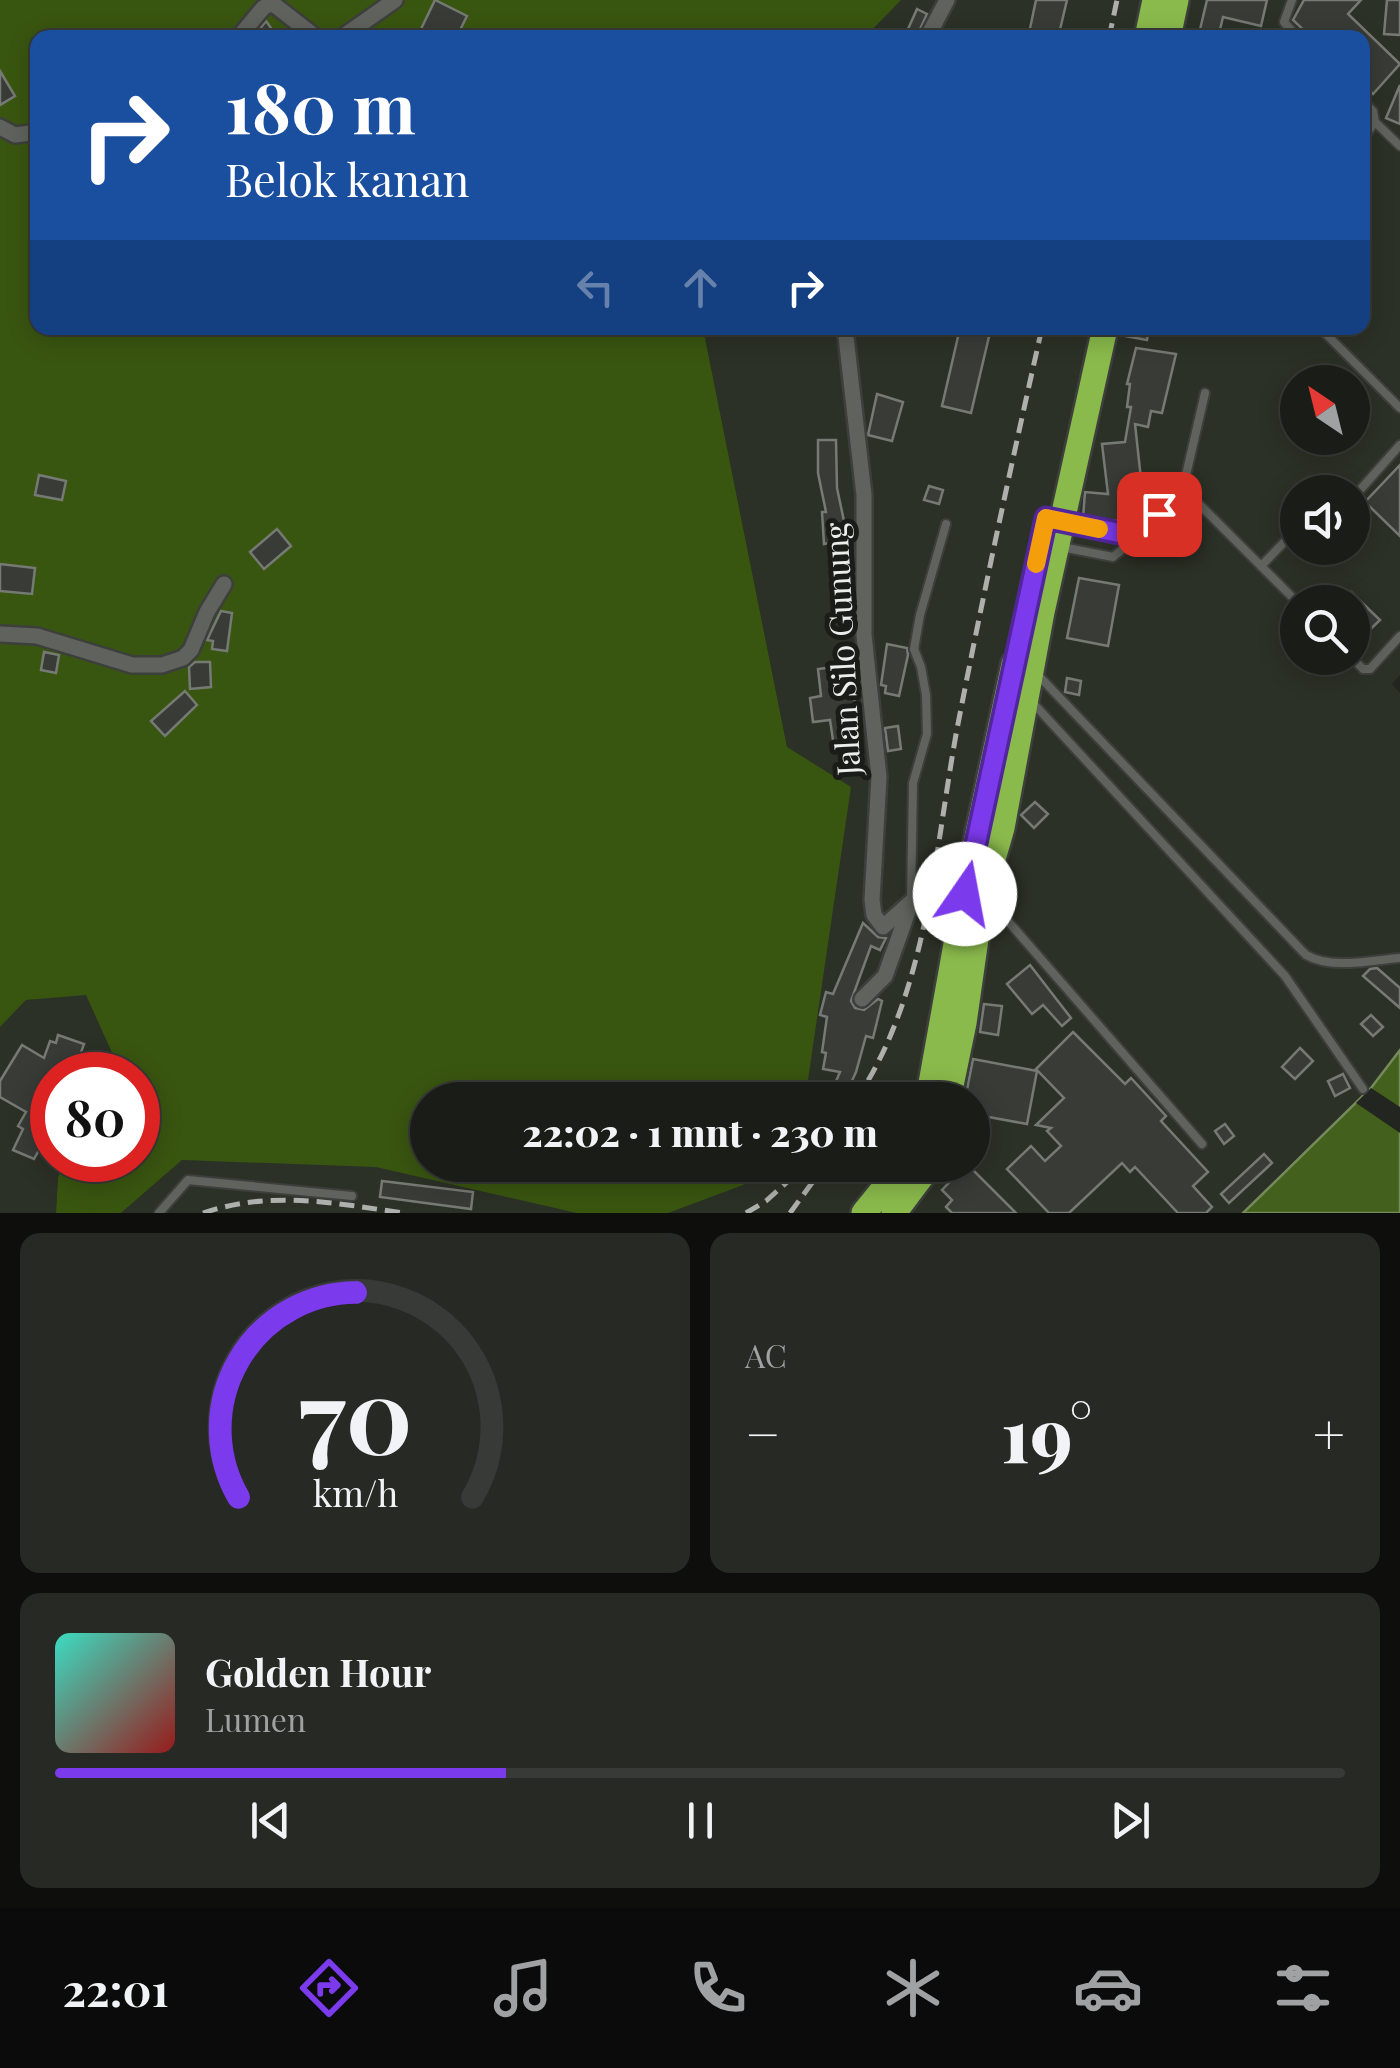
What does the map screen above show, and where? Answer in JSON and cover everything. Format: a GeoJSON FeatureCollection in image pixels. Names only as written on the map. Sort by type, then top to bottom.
{"type":"FeatureCollection","features":[{"type":"Feature","properties":{"kind":"highway"},"geometry":{"type":"LineString","coordinates":[[1149,30],[1155,0]]}},
{"type":"Feature","properties":{"kind":"highway"},"geometry":{"type":"LineString","coordinates":[[1170,30],[1176,0]]}},
{"type":"Feature","properties":{"kind":"highway"},"geometry":{"type":"LineString","coordinates":[[952,1082],[964,1024],[970,901],[1002,828],[1087,335]]}},
{"type":"Feature","properties":{"kind":"highway"},"geometry":{"type":"LineString","coordinates":[[932,1082],[1051,532],[1104,335]]}},
{"type":"Feature","properties":{"kind":"highway"},"geometry":{"type":"LineString","coordinates":[[864,1213],[889,1182]]}},
{"type":"Feature","properties":{"kind":"highway"},"geometry":{"type":"LineString","coordinates":[[894,1213],[917,1182]]}},
{"type":"Feature","properties":{"kind":"street"},"geometry":{"type":"LineString","coordinates":[[353,30],[395,0]]}},
{"type":"Feature","properties":{"kind":"street"},"geometry":{"type":"LineString","coordinates":[[931,30],[947,0]]}},
{"type":"Feature","properties":{"kind":"street"},"geometry":{"type":"LineString","coordinates":[[245,30],[272,3],[307,30]]}},
{"type":"Feature","properties":{"kind":"street"},"geometry":{"type":"LineString","coordinates":[[0,126],[14,135],[30,133]]}},
{"type":"Feature","properties":{"kind":"street","name":"Jalan Silo Gunung"},"geometry":{"type":"LineString","coordinates":[[846,335],[864,495],[864,635],[879,776],[872,900],[876,922],[884,928],[911,902]]}},
{"type":"Feature","properties":{"kind":"street"},"geometry":{"type":"LineString","coordinates":[[0,634],[37,636],[132,666],[162,666],[183,658],[191,650],[224,584]]}},
{"type":"Feature","properties":{"kind":"street"},"geometry":{"type":"LineString","coordinates":[[862,999],[885,976],[911,902],[970,901]]}},
{"type":"Feature","properties":{"kind":"lane"},"geometry":{"type":"LineString","coordinates":[[1291,30],[1284,22],[1292,0]]}},
{"type":"Feature","properties":{"kind":"lane"},"geometry":{"type":"LineString","coordinates":[[1370,108],[1375,122],[1400,146]]}},
{"type":"Feature","properties":{"kind":"lane"},"geometry":{"type":"LineString","coordinates":[[1370,129],[1375,122]]}},
{"type":"Feature","properties":{"kind":"lane"},"geometry":{"type":"LineString","coordinates":[[1327,335],[1400,408]]}},
{"type":"Feature","properties":{"kind":"lane"},"geometry":{"type":"LineString","coordinates":[[1051,532],[1119,533],[1159,514],[1183,488],[1205,393]]}},
{"type":"Feature","properties":{"kind":"lane"},"geometry":{"type":"LineString","coordinates":[[1370,478],[1400,444]]}},
{"type":"Feature","properties":{"kind":"lane"},"geometry":{"type":"LineString","coordinates":[[1183,488],[1280,585]]}},
{"type":"Feature","properties":{"kind":"lane"},"geometry":{"type":"LineString","coordinates":[[911,902],[914,782],[927,725],[921,667],[914,649],[946,524]]}},
{"type":"Feature","properties":{"kind":"lane"},"geometry":{"type":"LineString","coordinates":[[1051,532],[1113,557],[1124,548],[1119,533]]}},
{"type":"Feature","properties":{"kind":"lane"},"geometry":{"type":"LineString","coordinates":[[1261,566],[1280,546]]}},
{"type":"Feature","properties":{"kind":"lane"},"geometry":{"type":"LineString","coordinates":[[1370,669],[1400,636]]}},
{"type":"Feature","properties":{"kind":"lane"},"geometry":{"type":"LineString","coordinates":[[1031,668],[1306,955],[1332,963],[1400,958]]}},
{"type":"Feature","properties":{"kind":"lane"},"geometry":{"type":"LineString","coordinates":[[1025,695],[1285,976],[1363,1089]]}},
{"type":"Feature","properties":{"kind":"lane"},"geometry":{"type":"LineString","coordinates":[[970,901],[1010,923],[1202,1144]]}},
{"type":"Feature","properties":{"kind":"lane"},"geometry":{"type":"LineString","coordinates":[[160,1213],[188,1180],[352,1196]]}},
{"type":"Feature","properties":{"kind":"shaded area"},"geometry":{"type":"Polygon","coordinates":[[[0,0],[901,0],[872,30],[30,30],[30,335],[704,335],[787,747],[851,787],[808,1082],[410,1082],[410,1175],[376,1167],[182,1160],[160,1179],[160,1052],[112,1052],[86,995],[26,1000],[0,1027],[0,0]]]}},
{"type":"Feature","properties":{"kind":"shaded area"},"geometry":{"type":"Polygon","coordinates":[[[901,0],[1400,0],[1400,675],[1392,684],[1400,693],[1400,1050],[1371,1088],[1243,1213],[121,1213],[182,1160],[410,1165],[410,1182],[990,1182],[990,1082],[807,1082],[812,1034],[787,747],[704,335],[1370,335],[1370,30],[871,30],[901,0]]]}},
{"type":"Feature","properties":{"kind":"shaded area"},"geometry":{"type":"Polygon","coordinates":[[[86,994],[112,1052],[30,1052],[30,1182],[58,1182],[56,1213],[0,1213],[0,1027],[26,1000],[86,994]]]}},
{"type":"Feature","properties":{"kind":"shaded area"},"geometry":{"type":"Polygon","coordinates":[[[1400,1050],[1400,1213],[1243,1213],[1371,1088],[1400,1050]]]}},
{"type":"Feature","properties":{"kind":"shaded area"},"geometry":{"type":"Polygon","coordinates":[[[58,1182],[157,1182],[121,1213],[56,1213],[58,1182]]]}},
{"type":"Feature","properties":{"kind":"shaded area"},"geometry":{"type":"Polygon","coordinates":[[[442,1182],[748,1182],[668,1213],[577,1213],[442,1182]]]}},
{"type":"Feature","properties":{"kind":"pier"},"geometry":{"type":"Polygon","coordinates":[[[1371,1088],[1400,1107],[1400,1133],[1356,1103],[1371,1088]]]}},
{"type":"Feature","properties":{"kind":"building"},"geometry":{"type":"Polygon","coordinates":[[[435,0],[467,16],[460,30],[421,29],[435,0]]]}},
{"type":"Feature","properties":{"kind":"building"},"geometry":{"type":"Polygon","coordinates":[[[1036,0],[1067,0],[1060,30],[1030,30],[1036,0]]]}},
{"type":"Feature","properties":{"kind":"building"},"geometry":{"type":"Polygon","coordinates":[[[1207,0],[1267,0],[1261,26],[1223,17],[1220,30],[1200,30],[1207,0]]]}},
{"type":"Feature","properties":{"kind":"building"},"geometry":{"type":"Polygon","coordinates":[[[1304,0],[1361,0],[1348,14],[1365,30],[1304,30],[1293,20],[1304,0]]]}},
{"type":"Feature","properties":{"kind":"building"},"geometry":{"type":"Polygon","coordinates":[[[1387,0],[1400,0],[1400,35],[1384,34],[1387,0]]]}},
{"type":"Feature","properties":{"kind":"building"},"geometry":{"type":"Polygon","coordinates":[[[917,9],[927,14],[920,30],[908,30],[917,9]]]}},
{"type":"Feature","properties":{"kind":"building"},"geometry":{"type":"Polygon","coordinates":[[[1370,35],[1400,64],[1373,94],[1370,91],[1370,35]]]}},
{"type":"Feature","properties":{"kind":"building"},"geometry":{"type":"Polygon","coordinates":[[[0,71],[15,96],[0,105],[0,71]]]}},
{"type":"Feature","properties":{"kind":"building"},"geometry":{"type":"Polygon","coordinates":[[[1400,85],[1400,124],[1386,118],[1400,85]]]}},
{"type":"Feature","properties":{"kind":"building"},"geometry":{"type":"Polygon","coordinates":[[[958,335],[989,335],[971,413],[942,406],[958,335]]]}},
{"type":"Feature","properties":{"kind":"building"},"geometry":{"type":"Polygon","coordinates":[[[1120,335],[1148,335],[1147,340],[1120,335]]]}},
{"type":"Feature","properties":{"kind":"building"},"geometry":{"type":"Polygon","coordinates":[[[1136,348],[1176,354],[1162,413],[1151,411],[1148,427],[1135,424],[1141,479],[1122,481],[1118,521],[1083,518],[1085,492],[1108,494],[1102,444],[1125,442],[1131,407],[1127,407],[1127,384],[1136,348]]]}},
{"type":"Feature","properties":{"kind":"building"},"geometry":{"type":"Polygon","coordinates":[[[877,394],[903,402],[892,441],[868,435],[877,394]]]}},
{"type":"Feature","properties":{"kind":"building"},"geometry":{"type":"Polygon","coordinates":[[[818,440],[836,440],[837,488],[848,540],[824,544],[822,512],[826,512],[818,473],[818,440]]]}},
{"type":"Feature","properties":{"kind":"building"},"geometry":{"type":"Polygon","coordinates":[[[1400,465],[1400,536],[1370,507],[1370,497],[1400,465]]]}},
{"type":"Feature","properties":{"kind":"building"},"geometry":{"type":"Polygon","coordinates":[[[39,475],[66,481],[62,500],[35,495],[39,475]]]}},
{"type":"Feature","properties":{"kind":"building"},"geometry":{"type":"Polygon","coordinates":[[[929,486],[943,490],[939,504],[924,500],[929,486]]]}},
{"type":"Feature","properties":{"kind":"building"},"geometry":{"type":"Polygon","coordinates":[[[277,529],[291,546],[264,569],[250,552],[277,529]]]}},
{"type":"Feature","properties":{"kind":"building"},"geometry":{"type":"Polygon","coordinates":[[[0,564],[35,568],[32,594],[0,591],[0,564]]]}},
{"type":"Feature","properties":{"kind":"building"},"geometry":{"type":"Polygon","coordinates":[[[1079,578],[1119,585],[1108,646],[1067,638],[1079,578]]]}},
{"type":"Feature","properties":{"kind":"building"},"geometry":{"type":"Polygon","coordinates":[[[1370,610],[1380,620],[1370,630],[1370,610]]]}},
{"type":"Feature","properties":{"kind":"building"},"geometry":{"type":"Polygon","coordinates":[[[221,611],[232,613],[227,651],[212,649],[213,641],[207,640],[221,611]]]}},
{"type":"Feature","properties":{"kind":"building"},"geometry":{"type":"Polygon","coordinates":[[[887,644],[907,648],[899,696],[885,693],[886,686],[881,685],[887,644]]]}},
{"type":"Feature","properties":{"kind":"building"},"geometry":{"type":"Polygon","coordinates":[[[44,652],[59,655],[56,673],[41,670],[44,652]]]}},
{"type":"Feature","properties":{"kind":"building"},"geometry":{"type":"Polygon","coordinates":[[[195,662],[210,662],[211,687],[190,689],[189,667],[195,662]]]}},
{"type":"Feature","properties":{"kind":"building"},"geometry":{"type":"Polygon","coordinates":[[[850,665],[862,755],[846,757],[845,746],[834,747],[830,720],[813,722],[810,698],[821,696],[818,669],[850,665]]]}},
{"type":"Feature","properties":{"kind":"building"},"geometry":{"type":"Polygon","coordinates":[[[1067,678],[1081,681],[1079,695],[1065,692],[1067,678]]]}},
{"type":"Feature","properties":{"kind":"building"},"geometry":{"type":"Polygon","coordinates":[[[185,691],[197,705],[165,736],[151,721],[185,691]]]}},
{"type":"Feature","properties":{"kind":"building"},"geometry":{"type":"Polygon","coordinates":[[[898,726],[901,749],[888,751],[885,728],[898,726]]]}},
{"type":"Feature","properties":{"kind":"building"},"geometry":{"type":"Polygon","coordinates":[[[1035,802],[1048,814],[1034,828],[1021,815],[1035,802]]]}},
{"type":"Feature","properties":{"kind":"building"},"geometry":{"type":"Polygon","coordinates":[[[863,923],[878,937],[886,938],[880,950],[871,946],[851,1001],[855,1008],[864,1010],[878,999],[882,1001],[873,1038],[866,1036],[851,1082],[836,1082],[840,1072],[823,1069],[827,1017],[820,1015],[826,992],[833,994],[863,923]]]}},
{"type":"Feature","properties":{"kind":"building"},"geometry":{"type":"Polygon","coordinates":[[[1030,965],[1071,1018],[1062,1026],[1043,1005],[1032,1014],[1007,984],[1030,965]]]}},
{"type":"Feature","properties":{"kind":"building"},"geometry":{"type":"Polygon","coordinates":[[[1377,968],[1400,988],[1400,1008],[1363,976],[1377,968]]]}},
{"type":"Feature","properties":{"kind":"building"},"geometry":{"type":"Polygon","coordinates":[[[984,1004],[1002,1006],[998,1035],[980,1032],[984,1004]]]}},
{"type":"Feature","properties":{"kind":"building"},"geometry":{"type":"Polygon","coordinates":[[[1371,1015],[1383,1027],[1373,1036],[1361,1024],[1371,1015]]]}},
{"type":"Feature","properties":{"kind":"building"},"geometry":{"type":"Polygon","coordinates":[[[1073,1032],[1125,1084],[1131,1078],[1166,1116],[1161,1121],[1208,1172],[1193,1186],[1212,1207],[1206,1213],[1178,1213],[1135,1167],[1130,1172],[1122,1163],[1069,1213],[1049,1213],[1007,1169],[1031,1146],[1045,1161],[1061,1146],[1047,1131],[1051,1128],[1036,1125],[1064,1098],[1036,1069],[1073,1032]]]}},
{"type":"Feature","properties":{"kind":"building"},"geometry":{"type":"Polygon","coordinates":[[[58,1035],[84,1044],[81,1052],[46,1052],[50,1041],[56,1043],[58,1035]]]}},
{"type":"Feature","properties":{"kind":"building"},"geometry":{"type":"Polygon","coordinates":[[[22,1045],[34,1052],[30,1052],[30,1157],[13,1150],[23,1129],[18,1126],[26,1112],[0,1097],[0,1081],[22,1045]]]}},
{"type":"Feature","properties":{"kind":"building"},"geometry":{"type":"Polygon","coordinates":[[[1300,1048],[1313,1061],[1295,1079],[1282,1067],[1300,1048]]]}},
{"type":"Feature","properties":{"kind":"building"},"geometry":{"type":"Polygon","coordinates":[[[973,1059],[1037,1071],[1027,1124],[990,1117],[990,1082],[969,1082],[973,1059]]]}},
{"type":"Feature","properties":{"kind":"building"},"geometry":{"type":"Polygon","coordinates":[[[1343,1074],[1350,1088],[1335,1096],[1328,1081],[1343,1074]]]}},
{"type":"Feature","properties":{"kind":"building"},"geometry":{"type":"Polygon","coordinates":[[[1225,1124],[1234,1136],[1224,1144],[1215,1131],[1225,1124]]]}},
{"type":"Feature","properties":{"kind":"building"},"geometry":{"type":"Polygon","coordinates":[[[1264,1154],[1272,1163],[1229,1203],[1221,1194],[1264,1154]]]}},
{"type":"Feature","properties":{"kind":"building"},"geometry":{"type":"Polygon","coordinates":[[[382,1181],[473,1192],[471,1209],[380,1197],[382,1181]]]}},
{"type":"Feature","properties":{"kind":"building"},"geometry":{"type":"Polygon","coordinates":[[[950,1182],[985,1182],[1016,1213],[952,1213],[946,1207],[952,1200],[942,1190],[950,1182]]]}},
{"type":"Feature","properties":{"kind":"railway"},"geometry":{"type":"LineString","coordinates":[[1111,30],[1117,0]]}},
{"type":"Feature","properties":{"kind":"railway"},"geometry":{"type":"LineString","coordinates":[[866,1082],[899,1014],[925,921],[957,729],[1040,335]]}},
{"type":"Feature","properties":{"kind":"railway"},"geometry":{"type":"LineString","coordinates":[[746,1213],[787,1182]]}},
{"type":"Feature","properties":{"kind":"railway"},"geometry":{"type":"LineString","coordinates":[[790,1213],[813,1182]]}},
{"type":"Feature","properties":{"kind":"railway"},"geometry":{"type":"LineString","coordinates":[[203,1213],[278,1200],[403,1213]]}},
{"type":"Feature","properties":{"kind":"slow traffic"},"geometry":{"type":"LineString","coordinates":[[1036,564],[1046,518],[1099,529]]}},
{"type":"Feature","properties":{"kind":"route"},"geometry":{"type":"LineString","coordinates":[[965,894],[1046,518],[1119,533],[1159,514]]}}]}
